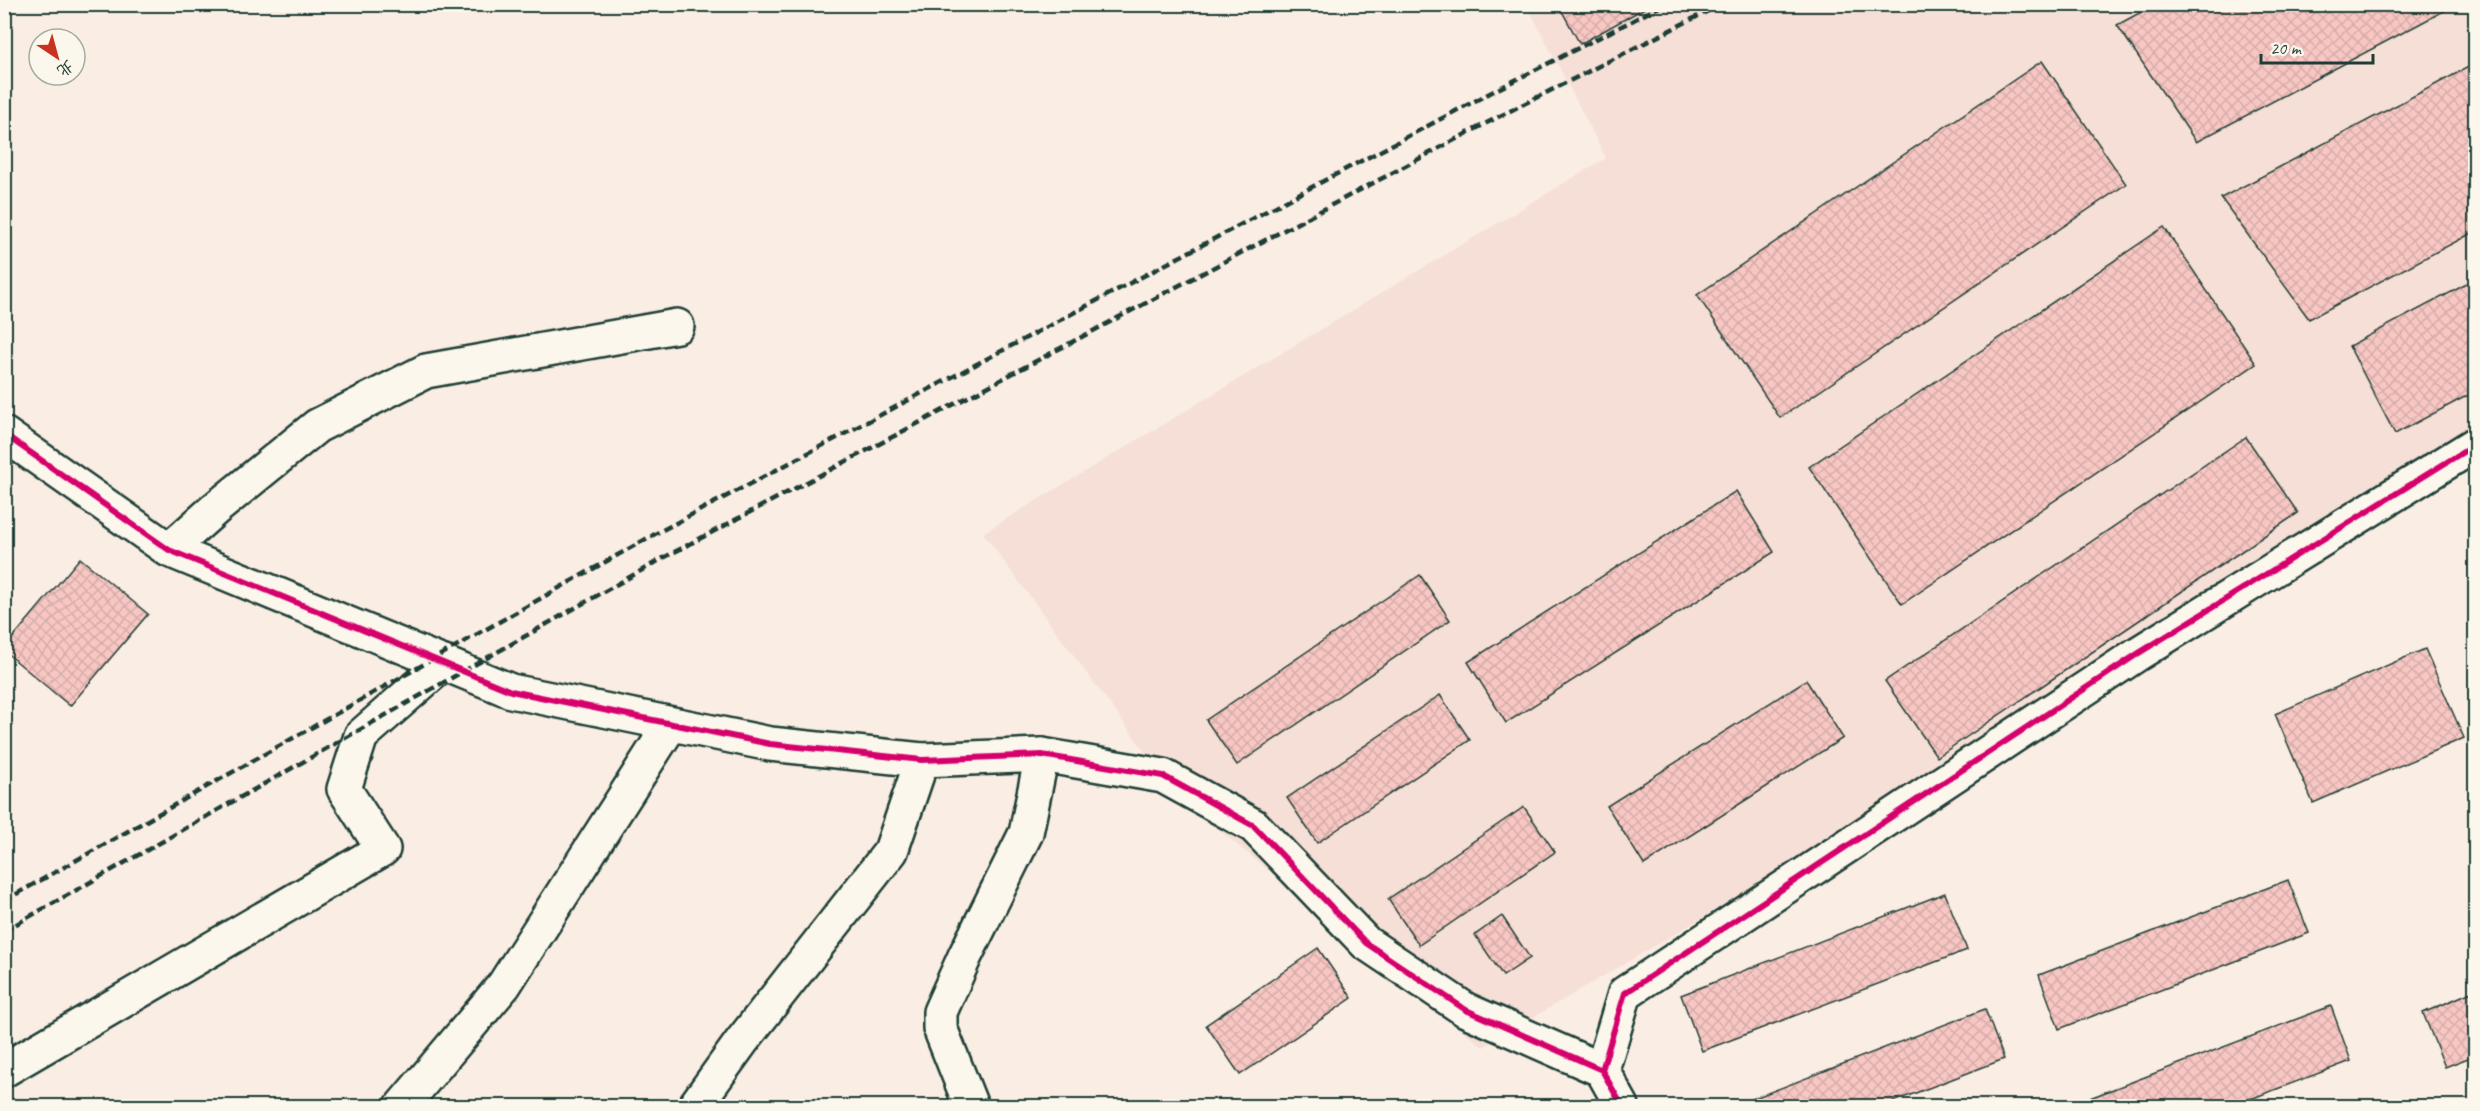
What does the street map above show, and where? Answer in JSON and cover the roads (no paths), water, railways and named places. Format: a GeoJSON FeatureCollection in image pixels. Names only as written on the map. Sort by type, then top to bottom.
{"type":"FeatureCollection","features":[{"type":"Feature","properties":{"kind":"street"},"geometry":{"type":"LineString","coordinates":[[169,550],[215,509],[317,426],[426,371],[677,326]]}},
{"type":"Feature","properties":{"kind":"street"},"geometry":{"type":"LineString","coordinates":[[4,434],[169,550],[511,691],[770,744],[922,760],[1042,755],[1163,776],[1254,826],[1366,942],[1466,1010],[1602,1070],[1623,1107]]}},
{"type":"Feature","properties":{"kind":"street"},"geometry":{"type":"LineString","coordinates":[[1602,1070],[1625,993],[2139,653],[2475,444]]}},
{"type":"Feature","properties":{"kind":"street"},"geometry":{"type":"LineString","coordinates":[[4,1070],[382,849],[344,789],[361,736],[444,663]]}},
{"type":"Feature","properties":{"kind":"street"},"geometry":{"type":"LineString","coordinates":[[402,1107],[504,985],[671,724]]}},
{"type":"Feature","properties":{"kind":"street"},"geometry":{"type":"LineString","coordinates":[[971,1107],[940,1028],[940,1012],[1026,833],[1042,755]]}},
{"type":"Feature","properties":{"kind":"street"},"geometry":{"type":"LineString","coordinates":[[695,1107],[742,1041],[891,851],[922,760]]}},
{"type":"Feature","properties":{"kind":"railway"},"geometry":{"type":"LineString","coordinates":[[4,901],[655,534],[1488,94],[1665,4]]}},
{"type":"Feature","properties":{"kind":"railway"},"geometry":{"type":"LineString","coordinates":[[4,931],[667,556],[1500,116],[1722,4]]}}]}
